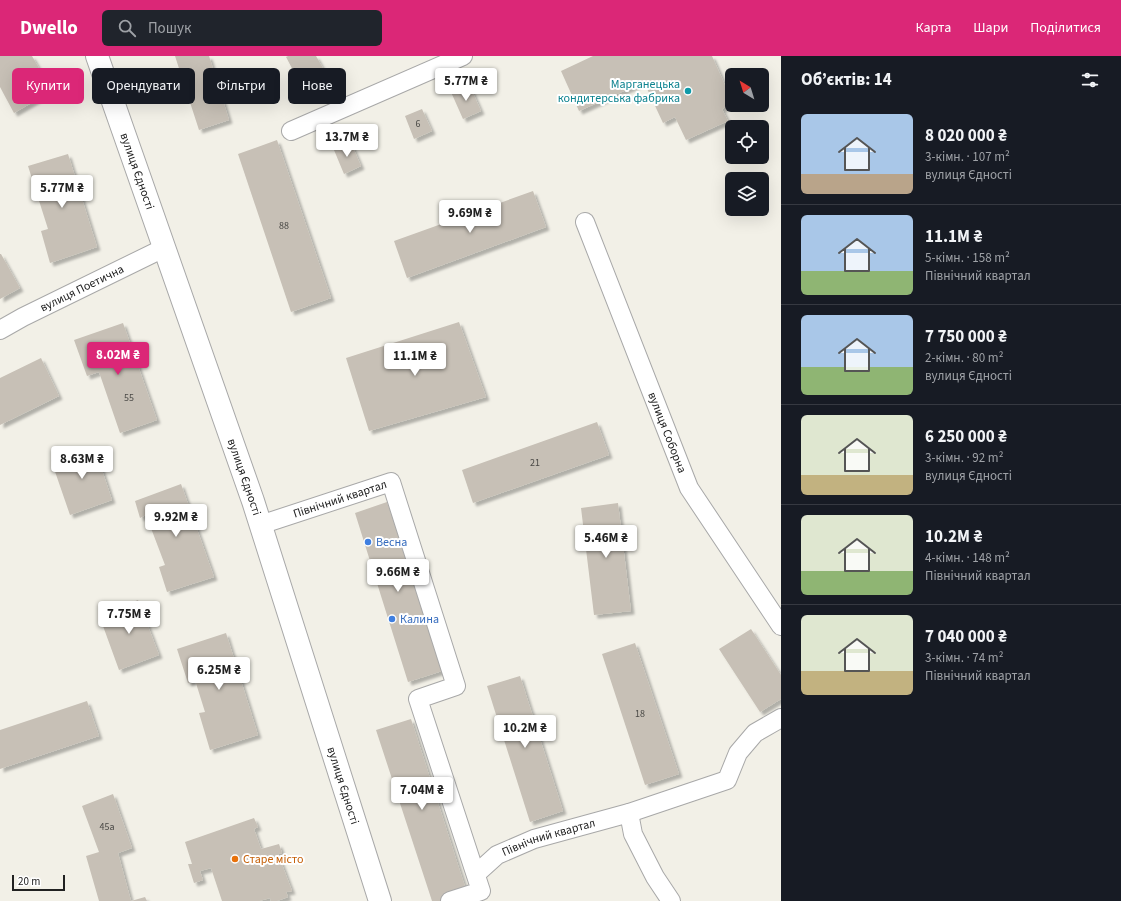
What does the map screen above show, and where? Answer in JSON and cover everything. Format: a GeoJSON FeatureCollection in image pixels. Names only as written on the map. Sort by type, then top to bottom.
{"type":"FeatureCollection","features":[{"type":"Feature","properties":{"kind":"street","name":"вулиця Єдності"},"geometry":{"type":"LineString","coordinates":[[97,56],[260,524],[380,901]]}},
{"type":"Feature","properties":{"kind":"street"},"geometry":{"type":"LineString","coordinates":[[291,131],[463,56]]}},
{"type":"Feature","properties":{"kind":"street","name":"вулиця Соборна"},"geometry":{"type":"LineString","coordinates":[[585,222],[689,488],[780,624]]}},
{"type":"Feature","properties":{"kind":"street","name":"вулиця Поетична"},"geometry":{"type":"LineString","coordinates":[[0,330],[164,248]]}},
{"type":"Feature","properties":{"kind":"street","name":"Північний квартал"},"geometry":{"type":"LineString","coordinates":[[260,524],[391,482],[456,686],[418,699],[484,896],[450,901]]}},
{"type":"Feature","properties":{"kind":"street","name":"Північний квартал"},"geometry":{"type":"LineString","coordinates":[[476,874],[497,856],[534,839],[629,814],[727,780],[738,753],[755,733],[781,718]]}},
{"type":"Feature","properties":{"kind":"street"},"geometry":{"type":"LineString","coordinates":[[629,814],[633,834],[655,877],[671,901]]}},
{"type":"Feature","properties":{"kind":"building"},"geometry":{"type":"Polygon","coordinates":[[[0,56],[32,56],[39,68],[12,68],[12,104],[30,104],[14,113],[0,87],[0,56]]]}},
{"type":"Feature","properties":{"kind":"building"},"geometry":{"type":"Polygon","coordinates":[[[175,56],[209,56],[213,68],[203,68],[203,104],[224,104],[229,120],[199,130],[191,104],[195,104],[195,68],[179,68],[175,56]]]}},
{"type":"Feature","properties":{"kind":"building"},"geometry":{"type":"Polygon","coordinates":[[[316,56],[323,68],[292,68],[286,57],[316,56]]]}},
{"type":"Feature","properties":{"kind":"building","name":"Марганецька кондитерська фабрика"},"geometry":{"type":"Polygon","coordinates":[[[593,56],[712,56],[725,85],[725,108],[722,109],[728,120],[686,140],[675,117],[663,123],[644,82],[579,111],[561,71],[593,56]]]}},
{"type":"Feature","properties":{"kind":"building"},"geometry":{"type":"Polygon","coordinates":[[[469,84],[481,111],[463,119],[451,92],[469,84]]]}},
{"type":"Feature","properties":{"kind":"building"},"geometry":{"type":"Polygon","coordinates":[[[422,109],[432,131],[414,139],[405,116],[422,109]]]}},
{"type":"Feature","properties":{"kind":"building"},"geometry":{"type":"Polygon","coordinates":[[[277,140],[331,298],[291,312],[238,154],[277,140]]]}},
{"type":"Feature","properties":{"kind":"building"},"geometry":{"type":"Polygon","coordinates":[[[351,143],[361,166],[344,174],[334,150],[351,143]]]}},
{"type":"Feature","properties":{"kind":"building"},"geometry":{"type":"Polygon","coordinates":[[[68,154],[97,247],[50,263],[41,231],[48,229],[28,166],[68,154]]]}},
{"type":"Feature","properties":{"kind":"building"},"geometry":{"type":"Polygon","coordinates":[[[533,191],[546,227],[407,278],[394,241],[533,191]]]}},
{"type":"Feature","properties":{"kind":"building"},"geometry":{"type":"Polygon","coordinates":[[[0,254],[20,288],[0,299],[0,254]]]}},
{"type":"Feature","properties":{"kind":"building"},"geometry":{"type":"Polygon","coordinates":[[[459,322],[486,397],[369,431],[346,358],[459,322]]]}},
{"type":"Feature","properties":{"kind":"building"},"geometry":{"type":"Polygon","coordinates":[[[123,323],[157,420],[120,433],[99,372],[87,376],[74,340],[123,323]]]}},
{"type":"Feature","properties":{"kind":"building"},"geometry":{"type":"Polygon","coordinates":[[[41,358],[59,396],[0,425],[0,378],[41,358]]]}},
{"type":"Feature","properties":{"kind":"building"},"geometry":{"type":"Polygon","coordinates":[[[597,422],[609,455],[473,503],[462,470],[597,422]]]}},
{"type":"Feature","properties":{"kind":"building"},"geometry":{"type":"Polygon","coordinates":[[[94,446],[112,500],[70,515],[51,460],[94,446]]]}},
{"type":"Feature","properties":{"kind":"building"},"geometry":{"type":"Polygon","coordinates":[[[181,484],[214,577],[167,592],[159,567],[165,565],[146,515],[140,518],[135,501],[181,484]]]}},
{"type":"Feature","properties":{"kind":"building"},"geometry":{"type":"Polygon","coordinates":[[[387,502],[442,671],[408,682],[355,513],[387,502]]]}},
{"type":"Feature","properties":{"kind":"building"},"geometry":{"type":"Polygon","coordinates":[[[618,503],[631,611],[594,615],[581,508],[618,503]]]}},
{"type":"Feature","properties":{"kind":"building"},"geometry":{"type":"Polygon","coordinates":[[[138,600],[159,655],[119,670],[99,615],[138,600]]]}},
{"type":"Feature","properties":{"kind":"building"},"geometry":{"type":"Polygon","coordinates":[[[751,629],[781,675],[781,699],[760,712],[719,649],[751,629]]]}},
{"type":"Feature","properties":{"kind":"building"},"geometry":{"type":"Polygon","coordinates":[[[226,633],[258,735],[210,750],[199,713],[205,712],[195,680],[188,683],[177,649],[226,633]]]}},
{"type":"Feature","properties":{"kind":"building"},"geometry":{"type":"Polygon","coordinates":[[[635,643],[679,774],[645,785],[602,654],[635,643]]]}},
{"type":"Feature","properties":{"kind":"building"},"geometry":{"type":"Polygon","coordinates":[[[520,676],[563,811],[530,822],[487,686],[520,676]]]}},
{"type":"Feature","properties":{"kind":"building"},"geometry":{"type":"Polygon","coordinates":[[[87,701],[99,736],[0,769],[0,730],[87,701]]]}},
{"type":"Feature","properties":{"kind":"building"},"geometry":{"type":"Polygon","coordinates":[[[411,719],[467,893],[440,901],[432,901],[376,730],[411,719]]]}},
{"type":"Feature","properties":{"kind":"building"},"geometry":{"type":"Polygon","coordinates":[[[113,794],[132,848],[118,853],[131,901],[99,901],[86,856],[99,852],[82,806],[113,794]]]}},
{"type":"Feature","properties":{"kind":"building","name":"Старе місто"},"geometry":{"type":"Polygon","coordinates":[[[254,818],[258,827],[254,829],[261,849],[279,844],[282,853],[278,854],[292,891],[286,892],[288,897],[277,901],[271,901],[270,898],[259,901],[222,901],[211,868],[200,871],[203,880],[194,883],[188,864],[192,864],[185,842],[254,818]]]}},
{"type":"Feature","properties":{"kind":"building"},"geometry":{"type":"Polygon","coordinates":[[[145,897],[147,901],[131,901],[145,897]]]}},
{"type":"Feature","properties":{"kind":"place","name":"Марганецька кондитерська фабрика"},"geometry":{"type":"Point","coordinates":[688,91]}},
{"type":"Feature","properties":{"kind":"place","name":"Весна"},"geometry":{"type":"Point","coordinates":[368,542]}},
{"type":"Feature","properties":{"kind":"place","name":"Калина"},"geometry":{"type":"Point","coordinates":[392,619]}},
{"type":"Feature","properties":{"kind":"place","name":"Старе місто"},"geometry":{"type":"Point","coordinates":[235,859]}}]}
